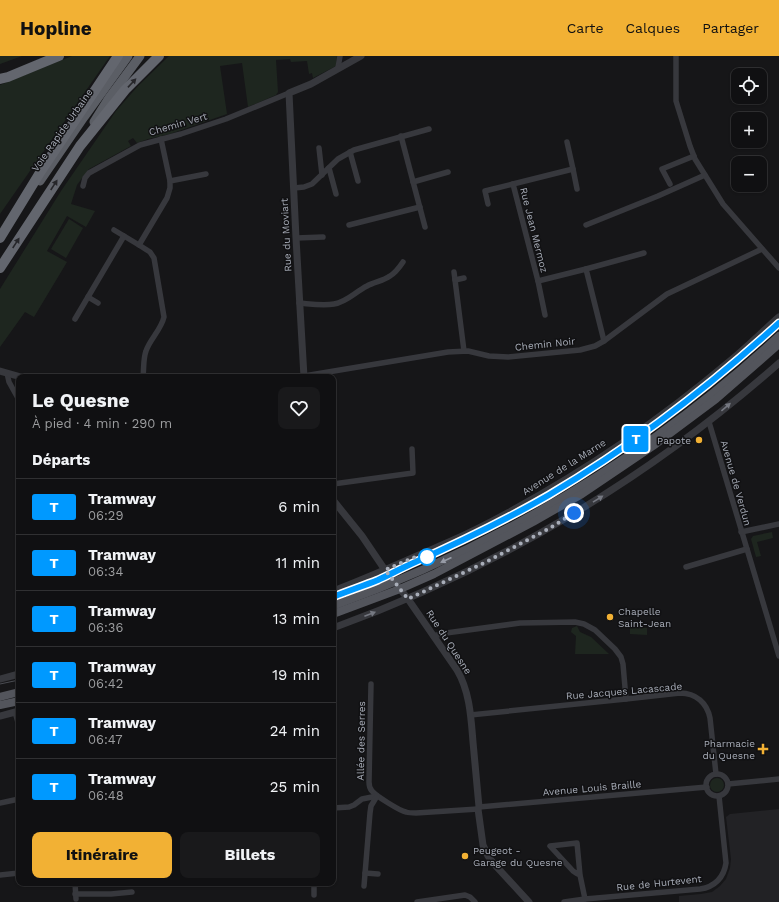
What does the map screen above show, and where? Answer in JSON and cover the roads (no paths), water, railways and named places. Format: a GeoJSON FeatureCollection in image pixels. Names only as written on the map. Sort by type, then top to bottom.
{"type":"FeatureCollection","features":[{"type":"Feature","properties":{"kind":"highway"},"geometry":{"type":"LineString","coordinates":[[0,78],[6,74],[50,56]]}},
{"type":"Feature","properties":{"kind":"highway"},"geometry":{"type":"LineString","coordinates":[[0,78],[8,77],[58,56]]}},
{"type":"Feature","properties":{"kind":"highway"},"geometry":{"type":"LineString","coordinates":[[0,238],[41,172],[118,56]]}},
{"type":"Feature","properties":{"kind":"highway","name":"Voie Rapide Urbaine"},"geometry":{"type":"LineString","coordinates":[[14,216],[37,186],[128,56]]}},
{"type":"Feature","properties":{"kind":"highway","name":"Voie Rapide Urbaine"},"geometry":{"type":"LineString","coordinates":[[80,146],[109,98],[140,56]]}},
{"type":"Feature","properties":{"kind":"highway"},"geometry":{"type":"LineString","coordinates":[[0,268],[80,146],[125,90],[159,56]]}},
{"type":"Feature","properties":{"kind":"main road"},"geometry":{"type":"LineString","coordinates":[[336,605],[395,582],[459,554],[550,505],[606,471],[697,406],[779,336]]}},
{"type":"Feature","properties":{"kind":"main road"},"geometry":{"type":"LineString","coordinates":[[336,613],[400,589],[434,574],[533,522],[588,490],[644,453],[716,399],[779,344]]}},
{"type":"Feature","properties":{"kind":"main road"},"geometry":{"type":"LineString","coordinates":[[0,697],[16,693]]}},
{"type":"Feature","properties":{"kind":"main road"},"geometry":{"type":"LineString","coordinates":[[0,705],[16,701]]}},
{"type":"Feature","properties":{"kind":"street"},"geometry":{"type":"LineString","coordinates":[[338,68],[340,56]]}},
{"type":"Feature","properties":{"kind":"street"},"geometry":{"type":"LineString","coordinates":[[289,93],[311,84],[361,56]]}},
{"type":"Feature","properties":{"kind":"street"},"geometry":{"type":"LineString","coordinates":[[676,56],[676,101],[694,156],[722,204],[779,268]]}},
{"type":"Feature","properties":{"kind":"street","name":"Chemin Vert"},"geometry":{"type":"LineString","coordinates":[[83,186],[86,176],[90,172],[140,144],[181,134],[232,117],[289,93]]}},
{"type":"Feature","properties":{"kind":"street","name":"Rue du Moviart"},"geometry":{"type":"LineString","coordinates":[[289,93],[303,374]]}},
{"type":"Feature","properties":{"kind":"street"},"geometry":{"type":"LineString","coordinates":[[294,188],[307,186],[315,181],[338,159],[350,152],[362,147],[429,128]]}},
{"type":"Feature","properties":{"kind":"street"},"geometry":{"type":"LineString","coordinates":[[401,136],[425,228]]}},
{"type":"Feature","properties":{"kind":"street"},"geometry":{"type":"LineString","coordinates":[[139,245],[167,198],[170,188],[170,181],[161,139]]}},
{"type":"Feature","properties":{"kind":"street"},"geometry":{"type":"LineString","coordinates":[[566,142],[577,189]]}},
{"type":"Feature","properties":{"kind":"street"},"geometry":{"type":"LineString","coordinates":[[318,148],[322,175]]}},
{"type":"Feature","properties":{"kind":"street"},"geometry":{"type":"LineString","coordinates":[[350,152],[358,181]]}},
{"type":"Feature","properties":{"kind":"street"},"geometry":{"type":"LineString","coordinates":[[670,184],[662,169],[694,156]]}},
{"type":"Feature","properties":{"kind":"street"},"geometry":{"type":"LineString","coordinates":[[329,168],[336,194]]}},
{"type":"Feature","properties":{"kind":"street","name":"Rue Jean Mermoz"},"geometry":{"type":"LineString","coordinates":[[488,204],[485,191],[572,169]]}},
{"type":"Feature","properties":{"kind":"street"},"geometry":{"type":"LineString","coordinates":[[413,182],[448,172]]}},
{"type":"Feature","properties":{"kind":"street"},"geometry":{"type":"LineString","coordinates":[[170,181],[206,174]]}},
{"type":"Feature","properties":{"kind":"street"},"geometry":{"type":"LineString","coordinates":[[586,225],[705,175]]}},
{"type":"Feature","properties":{"kind":"street","name":"Rue Jean Mermoz"},"geometry":{"type":"LineString","coordinates":[[513,184],[538,281],[545,315]]}},
{"type":"Feature","properties":{"kind":"street"},"geometry":{"type":"LineString","coordinates":[[349,225],[420,207]]}},
{"type":"Feature","properties":{"kind":"street"},"geometry":{"type":"LineString","coordinates":[[114,230],[150,252],[154,258],[164,317],[146,350],[143,374]]}},
{"type":"Feature","properties":{"kind":"street"},"geometry":{"type":"LineString","coordinates":[[75,319],[124,236]]}},
{"type":"Feature","properties":{"kind":"street"},"geometry":{"type":"LineString","coordinates":[[296,238],[323,237]]}},
{"type":"Feature","properties":{"kind":"street","name":"Chemin Noir"},"geometry":{"type":"LineString","coordinates":[[320,374],[434,354],[464,351],[508,357],[580,350],[604,341],[666,294],[762,249]]}},
{"type":"Feature","properties":{"kind":"street","name":"Rue Jean Mermoz"},"geometry":{"type":"LineString","coordinates":[[538,281],[644,253]]}},
{"type":"Feature","properties":{"kind":"street"},"geometry":{"type":"LineString","coordinates":[[300,303],[325,305],[336,304],[350,298],[365,287],[390,276],[403,262]]}},
{"type":"Feature","properties":{"kind":"street"},"geometry":{"type":"LineString","coordinates":[[586,269],[604,341]]}},
{"type":"Feature","properties":{"kind":"street"},"geometry":{"type":"LineString","coordinates":[[454,272],[464,351]]}},
{"type":"Feature","properties":{"kind":"street"},"geometry":{"type":"LineString","coordinates":[[455,280],[464,278]]}},
{"type":"Feature","properties":{"kind":"street"},"geometry":{"type":"LineString","coordinates":[[88,297],[98,303]]}},
{"type":"Feature","properties":{"kind":"street","name":"Avenue de la Marne"},"geometry":{"type":"LineString","coordinates":[[336,590],[385,570],[477,529],[575,474],[682,400],[730,361],[779,316]]}},
{"type":"Feature","properties":{"kind":"street"},"geometry":{"type":"LineString","coordinates":[[336,627],[408,599],[484,563],[559,522],[647,467],[709,422],[779,363]]}},
{"type":"Feature","properties":{"kind":"street"},"geometry":{"type":"LineString","coordinates":[[3,372],[16,376]]}},
{"type":"Feature","properties":{"kind":"street"},"geometry":{"type":"LineString","coordinates":[[3,372],[16,395]]}},
{"type":"Feature","properties":{"kind":"street","name":"Avenue de Verdun"},"geometry":{"type":"LineString","coordinates":[[709,422],[779,656]]}},
{"type":"Feature","properties":{"kind":"street"},"geometry":{"type":"LineString","coordinates":[[336,484],[413,472],[412,449]]}},
{"type":"Feature","properties":{"kind":"street","name":"Rue du Quesne"},"geometry":{"type":"LineString","coordinates":[[336,504],[362,536],[385,570],[408,599],[462,679],[466,690],[470,715],[483,844],[488,856],[494,864],[529,902]]}},
{"type":"Feature","properties":{"kind":"street"},"geometry":{"type":"LineString","coordinates":[[741,532],[779,524]]}},
{"type":"Feature","properties":{"kind":"street"},"geometry":{"type":"LineString","coordinates":[[686,567],[746,549]]}},
{"type":"Feature","properties":{"kind":"street"},"geometry":{"type":"LineString","coordinates":[[433,636],[526,622],[575,622],[584,624],[595,630],[616,649],[621,657],[623,662],[626,700]]}},
{"type":"Feature","properties":{"kind":"street"},"geometry":{"type":"LineString","coordinates":[[0,678],[16,675]]}},
{"type":"Feature","properties":{"kind":"street","name":"Allée des Serres"},"geometry":{"type":"LineString","coordinates":[[371,684],[369,782],[370,788],[377,796]]}},
{"type":"Feature","properties":{"kind":"street","name":"Rue Jacques Lacascade"},"geometry":{"type":"LineString","coordinates":[[470,715],[684,693],[693,695],[706,707],[709,714],[716,774]]}},
{"type":"Feature","properties":{"kind":"street"},"geometry":{"type":"LineString","coordinates":[[0,716],[16,712]]}},
{"type":"Feature","properties":{"kind":"street"},"geometry":{"type":"LineString","coordinates":[[716,774],[724,777],[728,784],[726,791],[719,796],[711,794],[707,787],[709,778],[716,774]]}},
{"type":"Feature","properties":{"kind":"street"},"geometry":{"type":"LineString","coordinates":[[728,784],[779,779]]}},
{"type":"Feature","properties":{"kind":"street","name":"Avenue Louis Braille"},"geometry":{"type":"LineString","coordinates":[[479,808],[707,787]]}},
{"type":"Feature","properties":{"kind":"street"},"geometry":{"type":"LineString","coordinates":[[336,808],[351,807],[362,799],[377,796],[398,809],[406,812],[416,813],[479,808]]}},
{"type":"Feature","properties":{"kind":"street"},"geometry":{"type":"LineString","coordinates":[[364,886],[371,806],[377,796]]}},
{"type":"Feature","properties":{"kind":"street","name":"Rue de Hurtevent"},"geometry":{"type":"LineString","coordinates":[[564,902],[700,889],[714,884],[722,875],[726,863],[719,796]]}},
{"type":"Feature","properties":{"kind":"street"},"geometry":{"type":"LineString","coordinates":[[0,803],[16,800]]}},
{"type":"Feature","properties":{"kind":"street"},"geometry":{"type":"LineString","coordinates":[[580,875],[573,871],[550,846],[576,843],[584,899]]}},
{"type":"Feature","properties":{"kind":"street"},"geometry":{"type":"LineString","coordinates":[[0,875],[16,873]]}},
{"type":"Feature","properties":{"kind":"street"},"geometry":{"type":"LineString","coordinates":[[365,873],[378,874]]}},
{"type":"Feature","properties":{"kind":"street"},"geometry":{"type":"LineString","coordinates":[[75,886],[75,896],[132,892]]}},
{"type":"Feature","properties":{"kind":"street"},"geometry":{"type":"LineString","coordinates":[[314,886],[314,895]]}},
{"type":"Feature","properties":{"kind":"street"},"geometry":{"type":"LineString","coordinates":[[417,902],[465,895],[470,897],[475,902]]}},
{"type":"Feature","properties":{"kind":"tram line"},"geometry":{"type":"LineString","coordinates":[[336,596],[378,580],[478,533],[574,480],[635,440],[680,407],[779,323]]}},
{"type":"Feature","properties":{"kind":"tram line","name":"T"},"geometry":{"type":"LineString","coordinates":[[336,596],[380,579],[448,548],[548,496],[609,458],[677,410],[726,370],[779,323]]}},
{"type":"Feature","properties":{"kind":"tram line"},"geometry":{"type":"LineString","coordinates":[[0,684],[16,681]]}},
{"type":"Feature","properties":{"kind":"place","name":"Papote"},"geometry":{"type":"Point","coordinates":[699,440]}},
{"type":"Feature","properties":{"kind":"place","name":"Chapelle Saint-Jean"},"geometry":{"type":"Point","coordinates":[610,617]}},
{"type":"Feature","properties":{"kind":"place","name":"Pharmacie du Quesne"},"geometry":{"type":"Point","coordinates":[763,749]}},
{"type":"Feature","properties":{"kind":"place","name":"Peugeot - Garage du Quesne"},"geometry":{"type":"Point","coordinates":[465,856]}}]}
